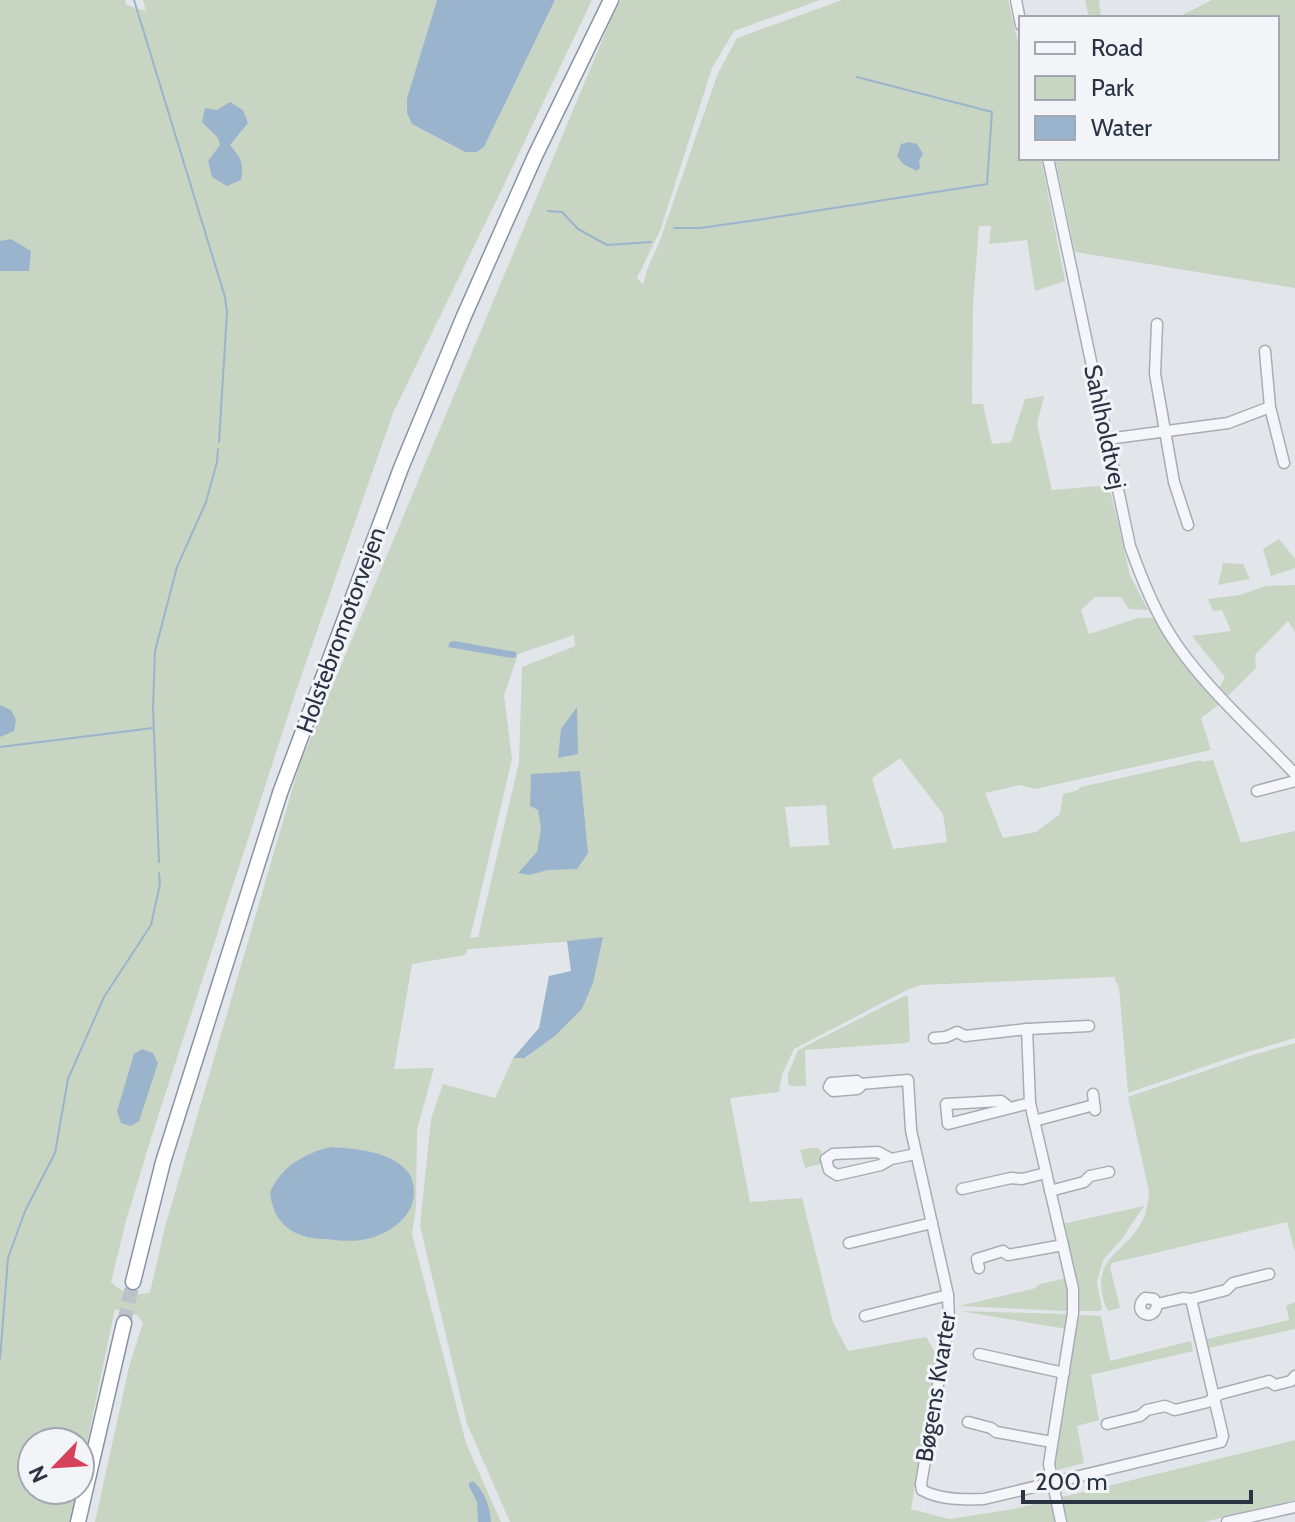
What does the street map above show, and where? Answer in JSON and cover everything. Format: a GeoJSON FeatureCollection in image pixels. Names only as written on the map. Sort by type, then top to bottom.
{"type":"FeatureCollection","features":[{"type":"Feature","properties":{"kind":"highway","name":"Holstebromotorvejen"},"geometry":{"type":"LineString","coordinates":[[133,1282],[163,1162],[285,778],[401,468],[458,330],[535,156],[611,0]]}},
{"type":"Feature","properties":{"kind":"highway"},"geometry":{"type":"LineString","coordinates":[[78,1522],[124,1323]]}},
{"type":"Feature","properties":{"kind":"street","name":"Sahlholdtvej"},"geometry":{"type":"LineString","coordinates":[[1048,160],[1130,546],[1142,580],[1171,636],[1204,679],[1295,774]]}},
{"type":"Feature","properties":{"kind":"street"},"geometry":{"type":"LineString","coordinates":[[1157,324],[1155,374],[1174,482],[1188,525]]}},
{"type":"Feature","properties":{"kind":"street"},"geometry":{"type":"LineString","coordinates":[[1265,351],[1270,407],[1284,463]]}},
{"type":"Feature","properties":{"kind":"street"},"geometry":{"type":"LineString","coordinates":[[1107,439],[1228,423],[1270,407]]}},
{"type":"Feature","properties":{"kind":"street"},"geometry":{"type":"LineString","coordinates":[[1257,791],[1295,781]]}},
{"type":"Feature","properties":{"kind":"street"},"geometry":{"type":"LineString","coordinates":[[934,1038],[957,1032],[965,1036],[1089,1026]]}},
{"type":"Feature","properties":{"kind":"street"},"geometry":{"type":"LineString","coordinates":[[1027,1029],[1030,1103],[1073,1289],[1073,1313],[1049,1464],[1061,1522]]}},
{"type":"Feature","properties":{"kind":"street","name":"Bøgens Kvarter"},"geometry":{"type":"LineString","coordinates":[[860,1084],[908,1080],[911,1130],[948,1295],[949,1321],[922,1490],[961,1500],[984,1499],[1221,1442],[1223,1436],[1191,1299]]}},
{"type":"Feature","properties":{"kind":"street"},"geometry":{"type":"LineString","coordinates":[[1010,1108],[1001,1101],[946,1104],[948,1124],[1030,1103]]}},
{"type":"Feature","properties":{"kind":"street"},"geometry":{"type":"LineString","coordinates":[[1034,1121],[1094,1103]]}},
{"type":"Feature","properties":{"kind":"street"},"geometry":{"type":"LineString","coordinates":[[891,1159],[878,1152],[833,1154],[826,1159],[829,1170],[837,1175],[916,1154]]}},
{"type":"Feature","properties":{"kind":"street"},"geometry":{"type":"LineString","coordinates":[[1050,1191],[1109,1172]]}},
{"type":"Feature","properties":{"kind":"street"},"geometry":{"type":"LineString","coordinates":[[962,1189],[1046,1173]]}},
{"type":"Feature","properties":{"kind":"street"},"geometry":{"type":"LineString","coordinates":[[849,1243],[932,1223]]}},
{"type":"Feature","properties":{"kind":"street"},"geometry":{"type":"LineString","coordinates":[[979,1268],[977,1259],[1003,1251],[1008,1255],[1063,1245]]}},
{"type":"Feature","properties":{"kind":"street"},"geometry":{"type":"LineString","coordinates":[[1157,1304],[1226,1290],[1233,1283],[1269,1274]]}},
{"type":"Feature","properties":{"kind":"street","name":"Bøgens Kvarter"},"geometry":{"type":"LineString","coordinates":[[865,1316],[948,1295]]}},
{"type":"Feature","properties":{"kind":"street","name":"Bøgens Kvarter"},"geometry":{"type":"LineString","coordinates":[[979,1354],[1064,1373]]}},
{"type":"Feature","properties":{"kind":"street"},"geometry":{"type":"LineString","coordinates":[[1107,1424],[1165,1406],[1175,1410],[1208,1402],[1220,1394],[1269,1381],[1275,1385],[1291,1381],[1295,1376]]}},
{"type":"Feature","properties":{"kind":"street","name":"Bøgens Kvarter"},"geometry":{"type":"LineString","coordinates":[[968,1422],[996,1432],[1052,1442]]}},
{"type":"Feature","properties":{"kind":"street"},"geometry":{"type":"LineString","coordinates":[[1227,1522],[1295,1507]]}},
{"type":"Feature","properties":{"kind":"green space"},"geometry":{"type":"Polygon","coordinates":[[[0,0],[125,0],[126,5],[146,11],[143,0],[437,0],[407,98],[412,124],[465,152],[477,152],[484,147],[555,0],[592,0],[393,413],[295,694],[126,1221],[111,1282],[124,1291],[140,1294],[150,1292],[165,1227],[299,766],[621,0],[820,0],[734,31],[712,68],[660,231],[637,278],[643,285],[718,73],[737,38],[842,0],[1008,0],[1019,47],[1019,160],[1041,160],[1065,281],[1035,291],[1027,240],[989,244],[991,226],[979,226],[973,304],[972,404],[983,404],[992,444],[1011,442],[1025,399],[1044,396],[1037,424],[1052,490],[1109,485],[1130,575],[1148,610],[1129,609],[1121,597],[1095,597],[1081,610],[1089,634],[1138,618],[1156,618],[1186,663],[1221,703],[1201,718],[1211,750],[1035,789],[1020,785],[985,793],[1003,838],[1036,832],[1060,814],[1063,794],[1081,787],[1201,760],[1213,760],[1241,843],[1295,831],[1295,1038],[1128,1093],[1119,988],[1114,977],[920,985],[794,1049],[782,1075],[779,1092],[730,1098],[750,1202],[802,1198],[833,1322],[848,1351],[926,1337],[937,1355],[911,1509],[949,1519],[1014,1509],[1295,1440],[1295,1500],[1204,1522],[510,1522],[467,1424],[420,1226],[431,1119],[443,1084],[495,1098],[513,1058],[526,1058],[555,1036],[602,937],[468,949],[465,955],[412,964],[394,1069],[434,1068],[417,1130],[416,1207],[412,1234],[466,1443],[501,1522],[95,1522],[129,1367],[143,1323],[137,1315],[115,1309],[90,1426],[16,1426],[16,1506],[74,1506],[70,1522],[0,1522],[0,0]],[[574,635],[518,654],[504,695],[512,759],[470,938],[478,937],[519,762],[522,667],[575,646],[574,635]],[[900,758],[872,778],[893,849],[947,842],[943,814],[900,758]],[[826,805],[785,807],[790,847],[829,845],[826,805]]]}},
{"type":"Feature","properties":{"kind":"green space"},"geometry":{"type":"Polygon","coordinates":[[[1085,0],[1099,0],[1101,16],[1089,16],[1085,0]]]}},
{"type":"Feature","properties":{"kind":"green space"},"geometry":{"type":"Polygon","coordinates":[[[1212,0],[1295,0],[1295,288],[1075,252],[1055,160],[1279,160],[1279,16],[1180,16],[1212,0]]]}},
{"type":"Feature","properties":{"kind":"green space"},"geometry":{"type":"Polygon","coordinates":[[[1279,539],[1295,559],[1295,568],[1271,576],[1263,549],[1279,539]]]}},
{"type":"Feature","properties":{"kind":"green space"},"geometry":{"type":"Polygon","coordinates":[[[1223,563],[1243,564],[1250,579],[1218,585],[1223,563]]]}},
{"type":"Feature","properties":{"kind":"green space"},"geometry":{"type":"Polygon","coordinates":[[[1295,585],[1295,632],[1288,621],[1255,655],[1256,668],[1228,696],[1220,687],[1225,677],[1192,636],[1231,631],[1222,610],[1213,611],[1208,599],[1240,595],[1266,586],[1295,585]]]}},
{"type":"Feature","properties":{"kind":"green space"},"geometry":{"type":"Polygon","coordinates":[[[906,995],[910,1041],[805,1050],[806,1086],[788,1084],[788,1074],[798,1050],[906,995]]]}},
{"type":"Feature","properties":{"kind":"green space"},"geometry":{"type":"Polygon","coordinates":[[[1295,1043],[1295,1252],[1287,1222],[1112,1263],[1110,1267],[1120,1308],[1108,1311],[1101,1286],[1104,1268],[1141,1224],[1149,1196],[1128,1097],[1295,1043]]]}},
{"type":"Feature","properties":{"kind":"green space"},"geometry":{"type":"Polygon","coordinates":[[[810,1148],[821,1151],[824,1163],[805,1168],[800,1150],[810,1148]]]}},
{"type":"Feature","properties":{"kind":"green space"},"geometry":{"type":"Polygon","coordinates":[[[1144,1206],[1103,1260],[1097,1282],[1102,1309],[1080,1311],[1062,1224],[1144,1206]]]}},
{"type":"Feature","properties":{"kind":"green space"},"geometry":{"type":"Polygon","coordinates":[[[1066,1278],[1069,1309],[1066,1311],[959,1306],[1036,1288],[1037,1285],[1066,1278]]]}},
{"type":"Feature","properties":{"kind":"green space"},"geometry":{"type":"Polygon","coordinates":[[[1295,1302],[1295,1329],[1209,1348],[1207,1339],[1289,1320],[1286,1306],[1295,1302]]]}},
{"type":"Feature","properties":{"kind":"green space"},"geometry":{"type":"Polygon","coordinates":[[[960,1311],[1066,1314],[1069,1316],[1067,1329],[960,1311]]]}},
{"type":"Feature","properties":{"kind":"green space"},"geometry":{"type":"Polygon","coordinates":[[[1101,1316],[1110,1361],[1191,1341],[1193,1351],[1091,1375],[1099,1420],[1077,1426],[1084,1463],[1058,1470],[1054,1462],[1078,1317],[1101,1316]]]}},
{"type":"Feature","properties":{"kind":"water"},"geometry":{"type":"Polygon","coordinates":[[[437,0],[555,0],[484,147],[477,152],[465,152],[412,124],[407,113],[407,98],[437,0]]]}},
{"type":"Feature","properties":{"kind":"water"},"geometry":{"type":"Polygon","coordinates":[[[230,102],[243,110],[248,123],[230,145],[241,161],[241,180],[227,186],[212,177],[208,161],[220,145],[218,138],[202,122],[205,108],[217,110],[230,102]]]}},
{"type":"Feature","properties":{"kind":"water"},"geometry":{"type":"Polygon","coordinates":[[[901,144],[917,144],[923,154],[917,171],[903,164],[897,156],[901,144]]]}},
{"type":"Feature","properties":{"kind":"water"},"geometry":{"type":"Polygon","coordinates":[[[11,239],[31,251],[29,271],[0,271],[0,241],[11,239]]]}},
{"type":"Feature","properties":{"kind":"water"},"geometry":{"type":"Polygon","coordinates":[[[454,641],[516,652],[516,657],[448,647],[454,641]]]}},
{"type":"Feature","properties":{"kind":"water"},"geometry":{"type":"Polygon","coordinates":[[[0,705],[11,710],[16,720],[14,731],[0,737],[0,705]]]}},
{"type":"Feature","properties":{"kind":"water"},"geometry":{"type":"Polygon","coordinates":[[[577,707],[578,754],[558,758],[561,729],[577,707]]]}},
{"type":"Feature","properties":{"kind":"water"},"geometry":{"type":"Polygon","coordinates":[[[580,771],[588,853],[577,869],[548,870],[529,875],[518,873],[537,852],[541,828],[538,810],[530,806],[531,774],[580,771]]]}},
{"type":"Feature","properties":{"kind":"water"},"geometry":{"type":"Polygon","coordinates":[[[603,937],[593,983],[582,1009],[555,1036],[525,1058],[513,1058],[539,1028],[549,976],[571,971],[567,941],[603,937]]]}},
{"type":"Feature","properties":{"kind":"water"},"geometry":{"type":"Polygon","coordinates":[[[142,1049],[153,1053],[158,1063],[139,1121],[131,1126],[121,1123],[117,1111],[134,1054],[142,1049]]]}},
{"type":"Feature","properties":{"kind":"water"},"geometry":{"type":"Polygon","coordinates":[[[332,1147],[382,1155],[400,1164],[409,1173],[414,1189],[412,1204],[395,1226],[370,1238],[347,1241],[303,1236],[287,1228],[281,1221],[272,1204],[270,1193],[274,1184],[295,1162],[332,1147]]]}},
{"type":"Feature","properties":{"kind":"water"},"geometry":{"type":"Polygon","coordinates":[[[473,1481],[486,1500],[491,1522],[478,1522],[477,1502],[469,1486],[473,1481]]]}},
{"type":"Feature","properties":{"kind":"waterway"},"geometry":{"type":"LineString","coordinates":[[134,0],[225,297],[227,312],[219,442]]}},
{"type":"Feature","properties":{"kind":"waterway"},"geometry":{"type":"LineString","coordinates":[[674,228],[700,228],[757,220],[987,184],[992,112],[857,77]]}},
{"type":"Feature","properties":{"kind":"waterway"},"geometry":{"type":"LineString","coordinates":[[548,211],[562,212],[578,229],[607,245],[651,242]]}},
{"type":"Feature","properties":{"kind":"waterway"},"geometry":{"type":"LineString","coordinates":[[159,862],[153,708],[155,651],[177,567],[206,502],[218,449]]}},
{"type":"Feature","properties":{"kind":"waterway"},"geometry":{"type":"LineString","coordinates":[[0,747],[153,728]]}},
{"type":"Feature","properties":{"kind":"waterway"},"geometry":{"type":"LineString","coordinates":[[0,1359],[8,1258],[25,1211],[55,1153],[68,1079],[104,997],[151,925],[160,884],[159,873]]}},
{"type":"Feature","properties":{"kind":"tunnel"},"geometry":{"type":"LineString","coordinates":[[124,1323],[133,1282]]}}]}
